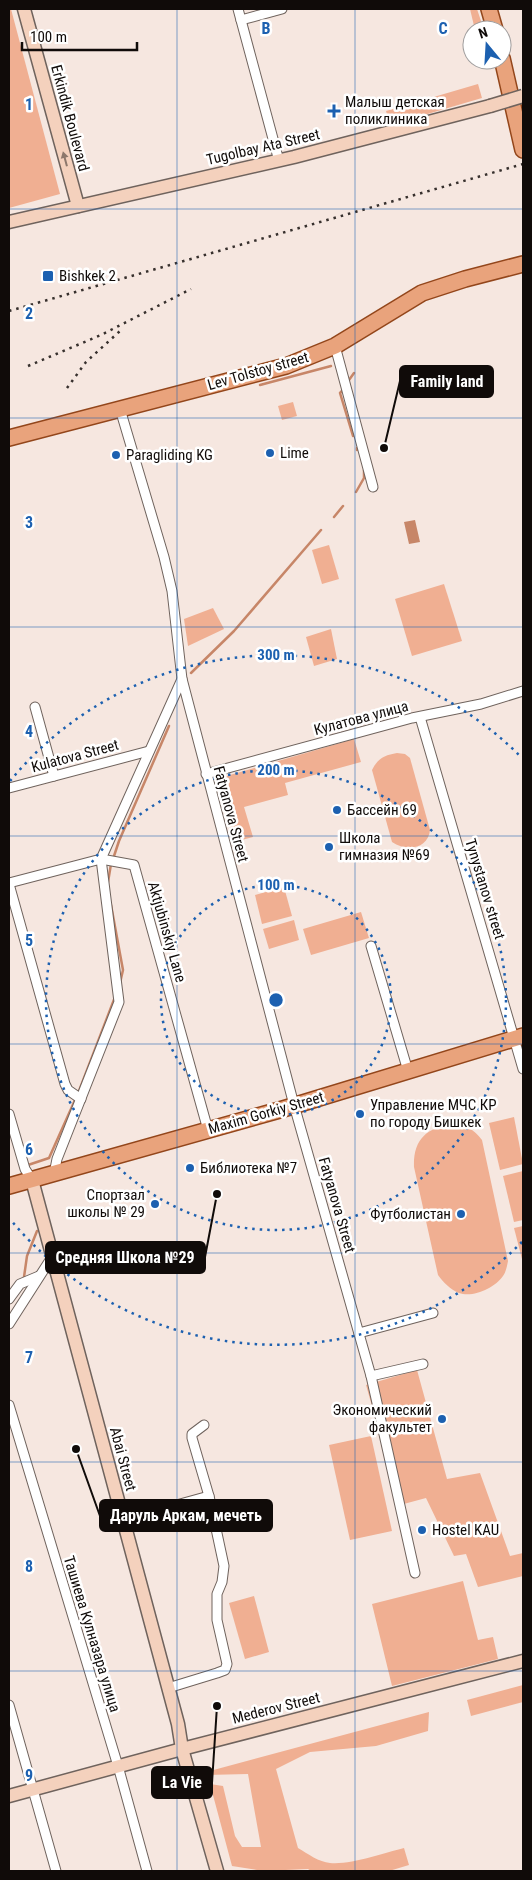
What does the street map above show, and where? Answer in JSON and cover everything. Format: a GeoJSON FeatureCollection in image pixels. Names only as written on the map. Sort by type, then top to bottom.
{"type":"FeatureCollection","features":[{"type":"Feature","properties":{"kind":"main road"},"geometry":{"type":"LineString","coordinates":[[505,70],[523,150]]}},
{"type":"Feature","properties":{"kind":"main road"},"geometry":{"type":"LineString","coordinates":[[506,74],[523,125]]}},
{"type":"Feature","properties":{"kind":"main road","name":"Lev Tolstoy street"},"geometry":{"type":"LineString","coordinates":[[9,438],[286,366],[335,346],[422,293],[465,279],[523,264]]}},
{"type":"Feature","properties":{"kind":"main road","name":"Maxim Gorkiy Street"},"geometry":{"type":"LineString","coordinates":[[9,1186],[208,1130],[519,1038]]}},
{"type":"Feature","properties":{"kind":"street","name":"Erkindik Boulevard"},"geometry":{"type":"LineString","coordinates":[[24,9],[78,206]]}},
{"type":"Feature","properties":{"kind":"street"},"geometry":{"type":"LineString","coordinates":[[238,9],[279,161]]}},
{"type":"Feature","properties":{"kind":"street"},"geometry":{"type":"LineString","coordinates":[[241,20],[282,9]]}},
{"type":"Feature","properties":{"kind":"street","name":"Tugolbay Ata Street"},"geometry":{"type":"LineString","coordinates":[[9,222],[279,161],[523,96]]}},
{"type":"Feature","properties":{"kind":"street"},"geometry":{"type":"LineString","coordinates":[[335,346],[373,487]]}},
{"type":"Feature","properties":{"kind":"street","name":"Fatyanova Street"},"geometry":{"type":"LineString","coordinates":[[120,409],[164,556],[172,591],[182,679],[294,1105],[371,1376],[415,1573]]}},
{"type":"Feature","properties":{"kind":"street"},"geometry":{"type":"LineString","coordinates":[[54,1174],[57,1160],[119,1002],[101,859],[182,679]]}},
{"type":"Feature","properties":{"kind":"street","name":"Кулатова улица"},"geometry":{"type":"LineString","coordinates":[[206,774],[420,717],[480,704],[523,691]]}},
{"type":"Feature","properties":{"kind":"street"},"geometry":{"type":"LineString","coordinates":[[35,707],[54,776]]}},
{"type":"Feature","properties":{"kind":"street","name":"Tynystanov street"},"geometry":{"type":"LineString","coordinates":[[420,717],[519,1038],[523,1069]]}},
{"type":"Feature","properties":{"kind":"street","name":"Kulatova Street"},"geometry":{"type":"LineString","coordinates":[[9,788],[149,751]]}},
{"type":"Feature","properties":{"kind":"street","name":"Aktjubinskiy Lane"},"geometry":{"type":"LineString","coordinates":[[9,884],[101,859],[134,865],[208,1130]]}},
{"type":"Feature","properties":{"kind":"street"},"geometry":{"type":"LineString","coordinates":[[9,884],[65,1084],[68,1090],[81,1098]]}},
{"type":"Feature","properties":{"kind":"street"},"geometry":{"type":"LineString","coordinates":[[371,946],[408,1071]]}},
{"type":"Feature","properties":{"kind":"street","name":"Abai Street"},"geometry":{"type":"LineString","coordinates":[[9,1114],[25,1169],[32,1180],[168,1688],[182,1749],[217,1871]]}},
{"type":"Feature","properties":{"kind":"street"},"geometry":{"type":"LineString","coordinates":[[9,1324],[52,1256]]}},
{"type":"Feature","properties":{"kind":"street"},"geometry":{"type":"LineString","coordinates":[[9,1299],[20,1284],[40,1276]]}},
{"type":"Feature","properties":{"kind":"street"},"geometry":{"type":"LineString","coordinates":[[358,1332],[433,1313]]}},
{"type":"Feature","properties":{"kind":"street"},"geometry":{"type":"LineString","coordinates":[[371,1376],[423,1364]]}},
{"type":"Feature","properties":{"kind":"street","name":"Ташиева Кулназара улица"},"geometry":{"type":"LineString","coordinates":[[9,1405],[118,1766],[147,1871]]}},
{"type":"Feature","properties":{"kind":"street"},"geometry":{"type":"LineString","coordinates":[[168,1688],[225,1670],[227,1664],[217,1620],[216,1594],[222,1582],[224,1566],[209,1496],[192,1438],[192,1434],[204,1425]]}},
{"type":"Feature","properties":{"kind":"street"},"geometry":{"type":"LineString","coordinates":[[122,1520],[209,1496]]}},
{"type":"Feature","properties":{"kind":"street","name":"Mederov Street"},"geometry":{"type":"LineString","coordinates":[[9,1796],[182,1749],[523,1661]]}},
{"type":"Feature","properties":{"kind":"street"},"geometry":{"type":"LineString","coordinates":[[9,1705],[56,1871]]}},
{"type":"Feature","properties":{"kind":"shaded area"},"geometry":{"type":"Polygon","coordinates":[[[9,9],[11,9],[60,194],[9,208],[9,9]]]}},
{"type":"Feature","properties":{"kind":"shaded area"},"geometry":{"type":"Polygon","coordinates":[[[470,9],[477,9],[481,20],[473,20],[470,9]]]}},
{"type":"Feature","properties":{"kind":"shaded area"},"geometry":{"type":"Polygon","coordinates":[[[478,84],[482,98],[390,125],[386,111],[478,84]]]}},
{"type":"Feature","properties":{"kind":"shaded area"},"geometry":{"type":"Polygon","coordinates":[[[293,402],[297,416],[282,420],[278,406],[293,402]]]}},
{"type":"Feature","properties":{"kind":"shaded area"},"geometry":{"type":"Polygon","coordinates":[[[415,520],[420,542],[409,544],[404,522],[415,520]]]}},
{"type":"Feature","properties":{"kind":"shaded area"},"geometry":{"type":"Polygon","coordinates":[[[329,545],[339,579],[322,584],[312,550],[329,545]]]}},
{"type":"Feature","properties":{"kind":"shaded area"},"geometry":{"type":"Polygon","coordinates":[[[444,584],[462,641],[412,656],[395,599],[444,584]]]}},
{"type":"Feature","properties":{"kind":"shaded area"},"geometry":{"type":"Polygon","coordinates":[[[213,608],[224,629],[188,646],[184,619],[213,608]]]}},
{"type":"Feature","properties":{"kind":"shaded area"},"geometry":{"type":"Polygon","coordinates":[[[331,629],[337,659],[314,666],[306,637],[331,629]]]}},
{"type":"Feature","properties":{"kind":"shaded area"},"geometry":{"type":"Polygon","coordinates":[[[354,739],[361,762],[285,783],[288,795],[244,807],[253,837],[234,842],[216,779],[354,739]]]}},
{"type":"Feature","properties":{"kind":"shaded area"},"geometry":{"type":"Polygon","coordinates":[[[397,753],[405,754],[410,758],[430,830],[425,841],[416,847],[404,847],[392,842],[372,770],[382,758],[397,753]]]}},
{"type":"Feature","properties":{"kind":"shaded area"},"geometry":{"type":"Polygon","coordinates":[[[284,887],[292,916],[262,924],[255,895],[284,887]]]}},
{"type":"Feature","properties":{"kind":"shaded area"},"geometry":{"type":"Polygon","coordinates":[[[361,912],[369,938],[311,955],[303,929],[361,912]]]}},
{"type":"Feature","properties":{"kind":"shaded area"},"geometry":{"type":"Polygon","coordinates":[[[294,920],[299,940],[269,949],[263,929],[294,920]]]}},
{"type":"Feature","properties":{"kind":"shaded area"},"geometry":{"type":"Polygon","coordinates":[[[514,1117],[523,1164],[500,1170],[489,1123],[514,1117]]]}},
{"type":"Feature","properties":{"kind":"shaded area","name":"Футболистан"},"geometry":{"type":"Polygon","coordinates":[[[452,1124],[469,1128],[482,1140],[508,1261],[505,1273],[495,1284],[483,1291],[471,1294],[459,1293],[447,1286],[438,1275],[414,1167],[416,1149],[423,1137],[428,1132],[452,1124]]]}},
{"type":"Feature","properties":{"kind":"shaded area"},"geometry":{"type":"Polygon","coordinates":[[[523,1171],[523,1220],[514,1222],[503,1176],[523,1171]]]}},
{"type":"Feature","properties":{"kind":"shaded area"},"geometry":{"type":"Polygon","coordinates":[[[523,1226],[523,1263],[514,1228],[523,1226]]]}},
{"type":"Feature","properties":{"kind":"shaded area"},"geometry":{"type":"Polygon","coordinates":[[[417,1370],[447,1479],[480,1473],[510,1556],[523,1553],[523,1576],[478,1587],[466,1554],[454,1556],[426,1498],[400,1505],[366,1385],[417,1370]]]}},
{"type":"Feature","properties":{"kind":"shaded area"},"geometry":{"type":"Polygon","coordinates":[[[371,1436],[392,1531],[350,1540],[329,1445],[371,1436]]]}},
{"type":"Feature","properties":{"kind":"shaded area"},"geometry":{"type":"Polygon","coordinates":[[[463,1581],[478,1640],[493,1637],[498,1659],[392,1686],[372,1604],[463,1581]]]}},
{"type":"Feature","properties":{"kind":"shaded area"},"geometry":{"type":"Polygon","coordinates":[[[254,1596],[269,1652],[245,1659],[229,1603],[254,1596]]]}},
{"type":"Feature","properties":{"kind":"shaded area"},"geometry":{"type":"Polygon","coordinates":[[[523,1685],[523,1702],[471,1716],[467,1700],[523,1685]]]}},
{"type":"Feature","properties":{"kind":"shaded area"},"geometry":{"type":"Polygon","coordinates":[[[429,1712],[428,1731],[376,1746],[310,1752],[276,1769],[298,1848],[322,1861],[338,1863],[404,1848],[409,1865],[389,1871],[311,1871],[308,1869],[263,1871],[232,1866],[210,1784],[223,1786],[235,1836],[242,1847],[261,1847],[248,1774],[206,1775],[206,1772],[429,1712]]]}},
{"type":"Feature","properties":{"kind":"waterway"},"geometry":{"type":"LineString","coordinates":[[260,385],[331,366]]}},
{"type":"Feature","properties":{"kind":"waterway"},"geometry":{"type":"LineString","coordinates":[[349,380],[354,373]]}},
{"type":"Feature","properties":{"kind":"waterway"},"geometry":{"type":"LineString","coordinates":[[342,391],[340,393],[353,436]]}},
{"type":"Feature","properties":{"kind":"waterway"},"geometry":{"type":"LineString","coordinates":[[356,492],[364,478],[364,470]]}},
{"type":"Feature","properties":{"kind":"waterway"},"geometry":{"type":"LineString","coordinates":[[334,517],[343,506]]}},
{"type":"Feature","properties":{"kind":"waterway"},"geometry":{"type":"LineString","coordinates":[[191,673],[234,631],[321,530]]}},
{"type":"Feature","properties":{"kind":"waterway"},"geometry":{"type":"LineString","coordinates":[[113,859],[169,726]]}},
{"type":"Feature","properties":{"kind":"waterway"},"geometry":{"type":"LineString","coordinates":[[108,882],[111,864]]}},
{"type":"Feature","properties":{"kind":"waterway"},"geometry":{"type":"LineString","coordinates":[[111,905],[123,970],[120,983]]}},
{"type":"Feature","properties":{"kind":"waterway"},"geometry":{"type":"LineString","coordinates":[[79,1091],[115,997]]}},
{"type":"Feature","properties":{"kind":"waterway"},"geometry":{"type":"LineString","coordinates":[[28,1165],[49,1158],[75,1100]]}},
{"type":"Feature","properties":{"kind":"waterway"},"geometry":{"type":"LineString","coordinates":[[24,1277],[27,1256],[37,1231]]}},
{"type":"Feature","properties":{"kind":"railway"},"geometry":{"type":"LineString","coordinates":[[9,311],[523,164]]}},
{"type":"Feature","properties":{"kind":"railway"},"geometry":{"type":"LineString","coordinates":[[28,366],[101,335],[191,289]]}},
{"type":"Feature","properties":{"kind":"railway"},"geometry":{"type":"LineString","coordinates":[[67,388],[86,362],[120,331]]}},
{"type":"Feature","properties":{"kind":"place","name":"Малыш детская поликлиника"},"geometry":{"type":"Point","coordinates":[334,111]}},
{"type":"Feature","properties":{"kind":"place","name":"Bishkek 2"},"geometry":{"type":"Point","coordinates":[48,276]}},
{"type":"Feature","properties":{"kind":"place","name":"Family land"},"geometry":{"type":"Point","coordinates":[384,448]}},
{"type":"Feature","properties":{"kind":"place","name":"Lime"},"geometry":{"type":"Point","coordinates":[270,453]}},
{"type":"Feature","properties":{"kind":"place","name":"Paragliding KG"},"geometry":{"type":"Point","coordinates":[116,455]}},
{"type":"Feature","properties":{"kind":"place","name":"Бассейн 69"},"geometry":{"type":"Point","coordinates":[337,810]}},
{"type":"Feature","properties":{"kind":"place","name":"Школа гимназия №69"},"geometry":{"type":"Point","coordinates":[329,847]}},
{"type":"Feature","properties":{"kind":"place","name":"Управление МЧС КР по городу Бишкек"},"geometry":{"type":"Point","coordinates":[360,1114]}},
{"type":"Feature","properties":{"kind":"place","name":"Библиотека №7"},"geometry":{"type":"Point","coordinates":[190,1168]}},
{"type":"Feature","properties":{"kind":"place","name":"Средняя Школа №29"},"geometry":{"type":"Point","coordinates":[217,1194]}},
{"type":"Feature","properties":{"kind":"place","name":"Спортзал школы № 29"},"geometry":{"type":"Point","coordinates":[155,1204]}},
{"type":"Feature","properties":{"kind":"place","name":"Футболистан"},"geometry":{"type":"Point","coordinates":[461,1214]}},
{"type":"Feature","properties":{"kind":"place","name":"Экономический факультет"},"geometry":{"type":"Point","coordinates":[442,1419]}},
{"type":"Feature","properties":{"kind":"place","name":"Даруль Аркам, мечеть"},"geometry":{"type":"Point","coordinates":[76,1449]}},
{"type":"Feature","properties":{"kind":"place","name":"Hostel KAU"},"geometry":{"type":"Point","coordinates":[422,1530]}},
{"type":"Feature","properties":{"kind":"place","name":"La Vie"},"geometry":{"type":"Point","coordinates":[217,1706]}}]}
